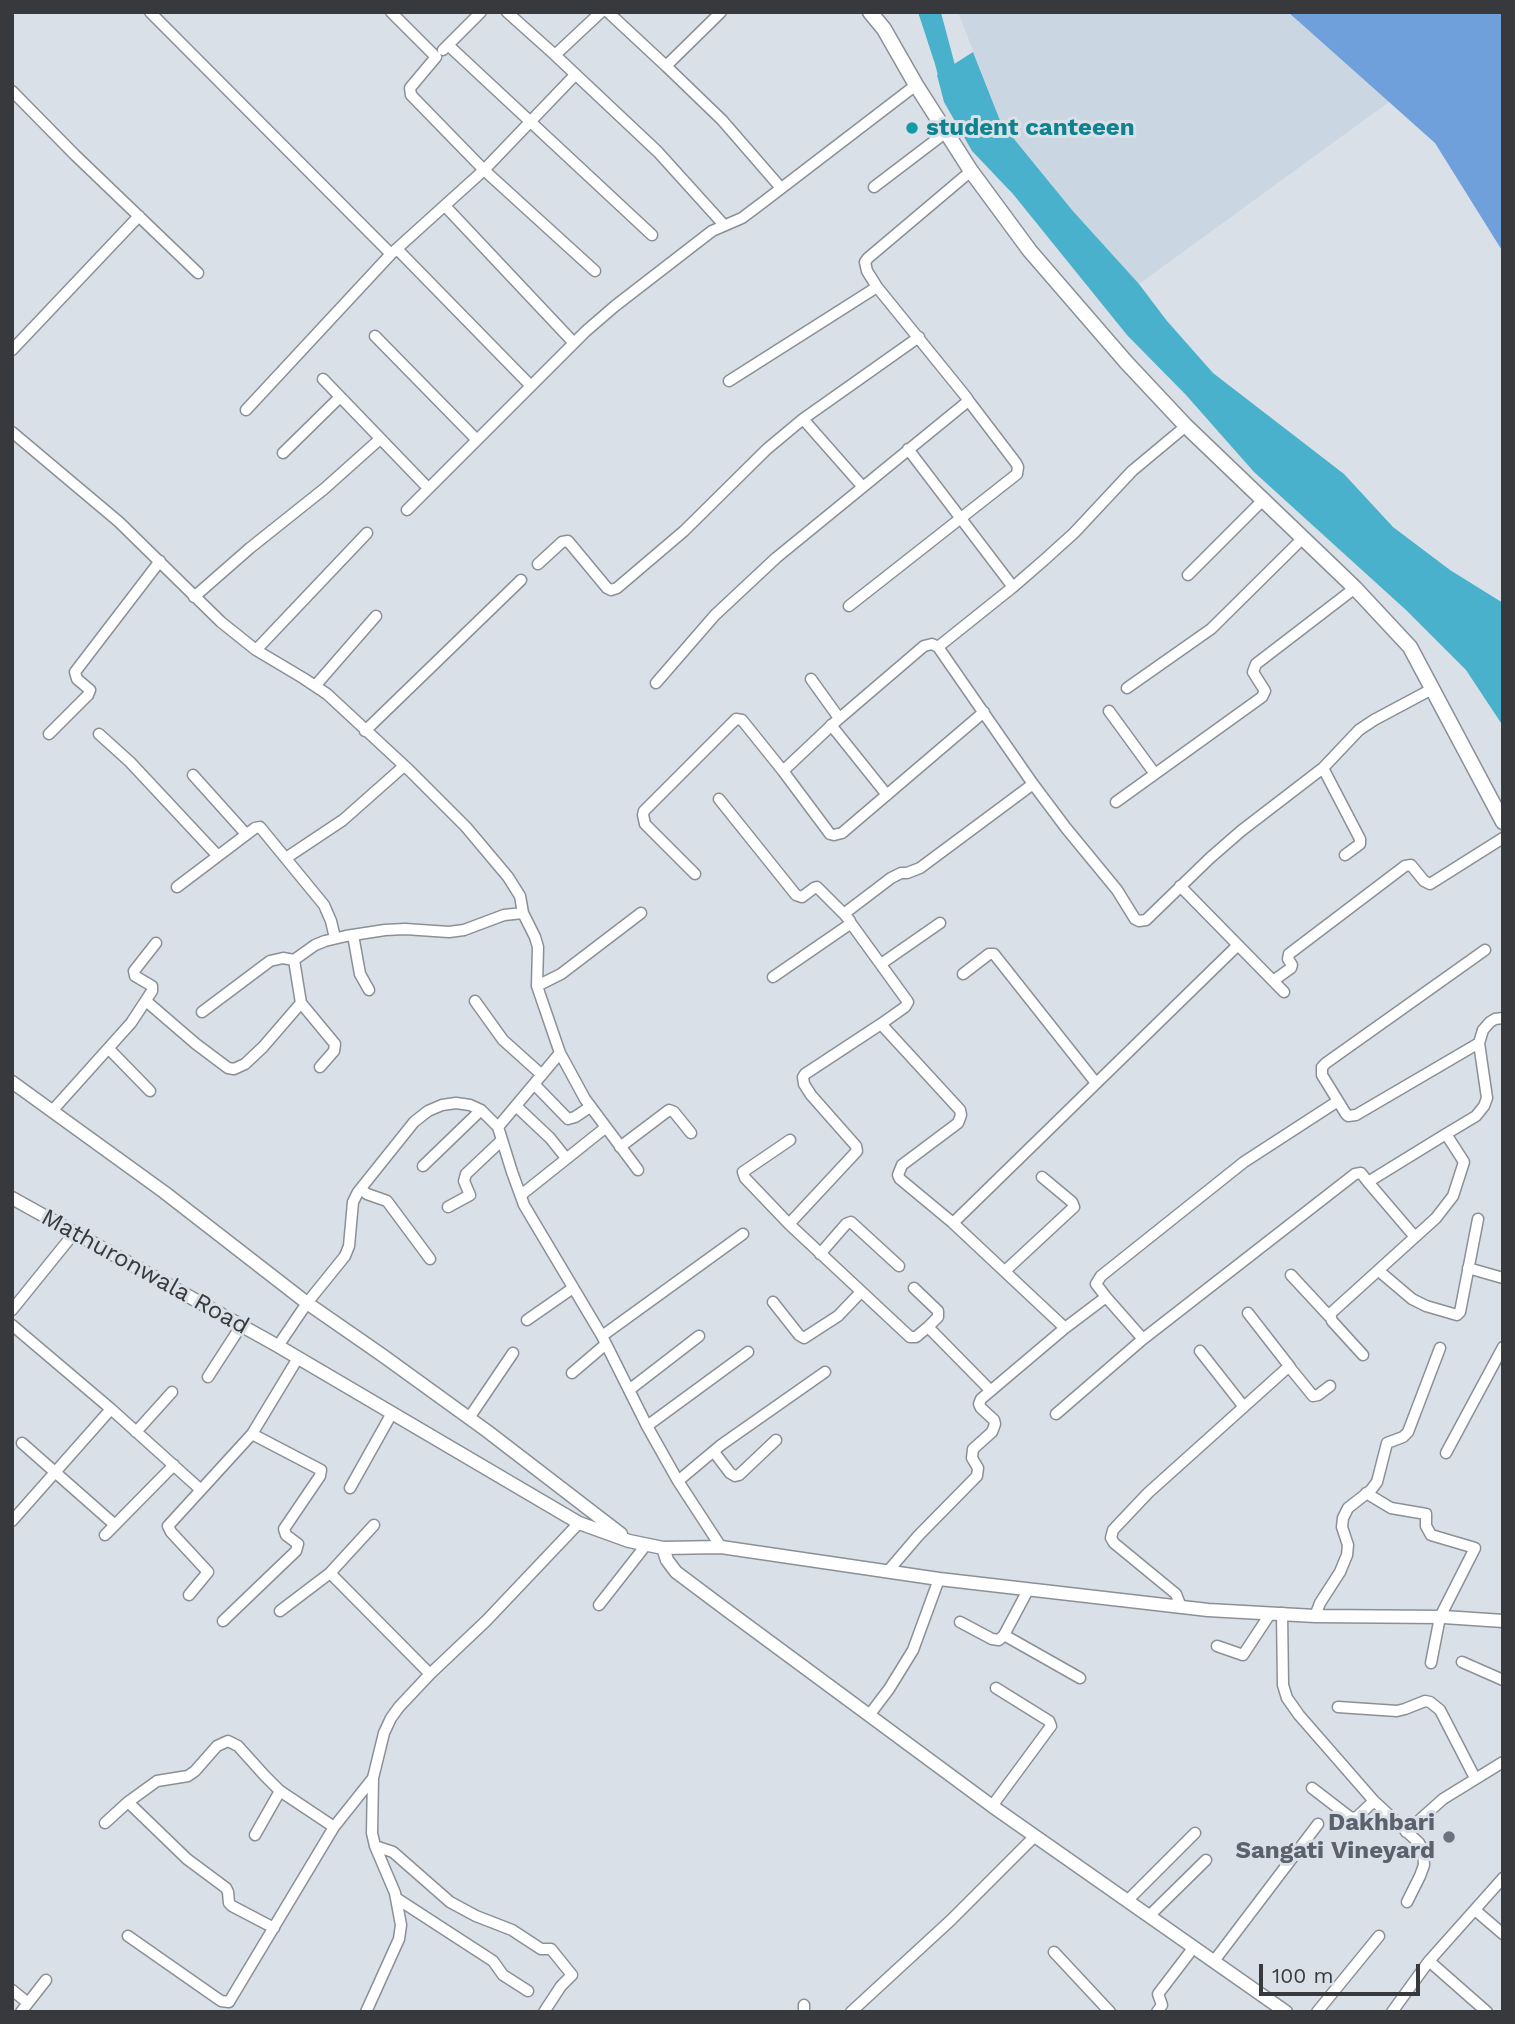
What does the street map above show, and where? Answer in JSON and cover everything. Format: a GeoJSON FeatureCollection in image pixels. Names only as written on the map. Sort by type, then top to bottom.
{"type":"FeatureCollection","features":[{"type":"Feature","properties":{"kind":"main road"},"geometry":{"type":"LineString","coordinates":[[870,12],[884,29],[971,171],[1030,251],[1126,362],[1186,426],[1355,589],[1410,647],[1503,822]]}},
{"type":"Feature","properties":{"kind":"street"},"geometry":{"type":"LineString","coordinates":[[150,12],[531,386]]}},
{"type":"Feature","properties":{"kind":"street"},"geometry":{"type":"LineString","coordinates":[[391,12],[436,57]]}},
{"type":"Feature","properties":{"kind":"street"},"geometry":{"type":"LineString","coordinates":[[481,12],[415,79],[410,93],[484,170],[595,271]]}},
{"type":"Feature","properties":{"kind":"street"},"geometry":{"type":"LineString","coordinates":[[507,12],[658,152],[724,225]]}},
{"type":"Feature","properties":{"kind":"street"},"geometry":{"type":"LineString","coordinates":[[555,55],[601,12]]}},
{"type":"Feature","properties":{"kind":"street"},"geometry":{"type":"LineString","coordinates":[[666,66],[721,12]]}},
{"type":"Feature","properties":{"kind":"street"},"geometry":{"type":"LineString","coordinates":[[617,15],[722,120],[781,188]]}},
{"type":"Feature","properties":{"kind":"street"},"geometry":{"type":"LineString","coordinates":[[448,45],[652,236]]}},
{"type":"Feature","properties":{"kind":"street"},"geometry":{"type":"LineString","coordinates":[[246,410],[394,252],[484,170],[575,75]]}},
{"type":"Feature","properties":{"kind":"street"},"geometry":{"type":"LineString","coordinates":[[407,510],[574,343],[615,306],[712,231],[742,218],[916,85]]}},
{"type":"Feature","properties":{"kind":"street"},"geometry":{"type":"LineString","coordinates":[[12,91],[198,273]]}},
{"type":"Feature","properties":{"kind":"street"},"geometry":{"type":"LineString","coordinates":[[874,187],[946,133]]}},
{"type":"Feature","properties":{"kind":"street"},"geometry":{"type":"LineString","coordinates":[[849,606],[1018,471],[1016,463],[968,400],[877,287],[865,262],[971,171]]}},
{"type":"Feature","properties":{"kind":"street"},"geometry":{"type":"LineString","coordinates":[[445,206],[574,343]]}},
{"type":"Feature","properties":{"kind":"street"},"geometry":{"type":"LineString","coordinates":[[12,350],[139,216]]}},
{"type":"Feature","properties":{"kind":"street"},"geometry":{"type":"LineString","coordinates":[[729,381],[877,287]]}},
{"type":"Feature","properties":{"kind":"street"},"geometry":{"type":"LineString","coordinates":[[375,336],[477,439]]}},
{"type":"Feature","properties":{"kind":"street"},"geometry":{"type":"LineString","coordinates":[[538,564],[562,542],[568,541],[607,588],[617,589],[684,531],[767,449],[803,419],[919,337]]}},
{"type":"Feature","properties":{"kind":"street"},"geometry":{"type":"LineString","coordinates":[[323,379],[428,488]]}},
{"type":"Feature","properties":{"kind":"street"},"geometry":{"type":"LineString","coordinates":[[283,453],[340,397]]}},
{"type":"Feature","properties":{"kind":"street"},"geometry":{"type":"LineString","coordinates":[[656,683],[736,595],[776,558],[968,400]]}},
{"type":"Feature","properties":{"kind":"street"},"geometry":{"type":"LineString","coordinates":[[803,419],[862,486]]}},
{"type":"Feature","properties":{"kind":"street"},"geometry":{"type":"LineString","coordinates":[[938,647],[1013,587],[1074,533],[1132,471],[1186,426]]}},
{"type":"Feature","properties":{"kind":"street"},"geometry":{"type":"LineString","coordinates":[[12,432],[118,522],[221,622],[256,650],[327,694],[466,827],[508,877],[520,896],[523,913],[538,947],[537,986],[560,1053],[590,1107],[638,1170]]}},
{"type":"Feature","properties":{"kind":"street"},"geometry":{"type":"LineString","coordinates":[[194,597],[380,439]]}},
{"type":"Feature","properties":{"kind":"street"},"geometry":{"type":"LineString","coordinates":[[908,449],[1013,587]]}},
{"type":"Feature","properties":{"kind":"street"},"geometry":{"type":"LineString","coordinates":[[1188,575],[1263,500]]}},
{"type":"Feature","properties":{"kind":"street"},"geometry":{"type":"LineString","coordinates":[[256,650],[367,533]]}},
{"type":"Feature","properties":{"kind":"street"},"geometry":{"type":"LineString","coordinates":[[1126,688],[1211,629],[1303,538]]}},
{"type":"Feature","properties":{"kind":"street"},"geometry":{"type":"LineString","coordinates":[[49,734],[90,692],[77,679],[75,673],[160,561]]}},
{"type":"Feature","properties":{"kind":"street"},"geometry":{"type":"LineString","coordinates":[[365,731],[522,580]]}},
{"type":"Feature","properties":{"kind":"street"},"geometry":{"type":"LineString","coordinates":[[1116,802],[1262,697],[1265,691],[1253,672],[1256,664],[1355,589]]}},
{"type":"Feature","properties":{"kind":"street"},"geometry":{"type":"LineString","coordinates":[[315,686],[376,616]]}},
{"type":"Feature","properties":{"kind":"street"},"geometry":{"type":"LineString","coordinates":[[783,771],[835,721],[924,646],[932,644],[938,647],[1033,785],[1139,921],[1146,920],[1241,831],[1323,768],[1359,730],[1432,689]]}},
{"type":"Feature","properties":{"kind":"street"},"geometry":{"type":"LineString","coordinates":[[811,679],[835,721],[887,795]]}},
{"type":"Feature","properties":{"kind":"street"},"geometry":{"type":"LineString","coordinates":[[1109,711],[1155,774]]}},
{"type":"Feature","properties":{"kind":"street"},"geometry":{"type":"LineString","coordinates":[[695,874],[642,820],[645,811],[736,719],[742,720],[830,834],[834,835],[842,833],[984,712]]}},
{"type":"Feature","properties":{"kind":"street"},"geometry":{"type":"LineString","coordinates":[[99,734],[139,772],[217,855]]}},
{"type":"Feature","properties":{"kind":"street"},"geometry":{"type":"LineString","coordinates":[[286,858],[343,820],[404,766]]}},
{"type":"Feature","properties":{"kind":"street"},"geometry":{"type":"LineString","coordinates":[[1323,768],[1360,839],[1360,844],[1345,855]]}},
{"type":"Feature","properties":{"kind":"street"},"geometry":{"type":"LineString","coordinates":[[193,775],[246,834]]}},
{"type":"Feature","properties":{"kind":"street"},"geometry":{"type":"LineString","coordinates":[[773,977],[848,918],[896,875],[919,867],[1033,785]]}},
{"type":"Feature","properties":{"kind":"street"},"geometry":{"type":"LineString","coordinates":[[719,799],[796,895],[802,897],[817,887],[848,918],[908,1002],[905,1007],[803,1077],[811,1095],[856,1146],[857,1151],[789,1224]]}},
{"type":"Feature","properties":{"kind":"street"},"geometry":{"type":"LineString","coordinates":[[177,887],[246,834],[260,827],[324,905],[335,938]]}},
{"type":"Feature","properties":{"kind":"street"},"geometry":{"type":"LineString","coordinates":[[1273,981],[1291,968],[1289,954],[1408,864],[1430,884],[1503,838]]}},
{"type":"Feature","properties":{"kind":"street"},"geometry":{"type":"LineString","coordinates":[[1180,886],[1284,992]]}},
{"type":"Feature","properties":{"kind":"street"},"geometry":{"type":"LineString","coordinates":[[202,1012],[270,961],[283,958],[294,960],[315,945],[335,938],[405,929],[449,932],[464,930],[504,915],[523,913]]}},
{"type":"Feature","properties":{"kind":"street"},"geometry":{"type":"LineString","coordinates":[[537,986],[561,974],[641,913]]}},
{"type":"Feature","properties":{"kind":"street"},"geometry":{"type":"LineString","coordinates":[[881,964],[940,923]]}},
{"type":"Feature","properties":{"kind":"street"},"geometry":{"type":"LineString","coordinates":[[353,935],[360,974],[369,990]]}},
{"type":"Feature","properties":{"kind":"street"},"geometry":{"type":"LineString","coordinates":[[52,1111],[109,1049],[146,1001],[153,987],[135,976],[134,971],[156,943]]}},
{"type":"Feature","properties":{"kind":"street"},"geometry":{"type":"LineString","coordinates":[[953,1223],[1238,945]]}},
{"type":"Feature","properties":{"kind":"street"},"geometry":{"type":"LineString","coordinates":[[1479,1043],[1356,1115],[1346,1114],[1322,1075],[1322,1067],[1370,1030],[1485,950]]}},
{"type":"Feature","properties":{"kind":"street"},"geometry":{"type":"LineString","coordinates":[[963,974],[989,954],[994,954],[1096,1083]]}},
{"type":"Feature","properties":{"kind":"street"},"geometry":{"type":"LineString","coordinates":[[294,960],[300,1003],[335,1044],[334,1051],[320,1067]]}},
{"type":"Feature","properties":{"kind":"street"},"geometry":{"type":"LineString","coordinates":[[146,1001],[196,1044],[228,1068],[234,1069],[245,1064],[264,1047],[300,1003]]}},
{"type":"Feature","properties":{"kind":"street"},"geometry":{"type":"LineString","coordinates":[[475,1001],[503,1040],[542,1074]]}},
{"type":"Feature","properties":{"kind":"street"},"geometry":{"type":"LineString","coordinates":[[1368,1182],[1476,1115],[1484,1106],[1487,1098],[1479,1043],[1483,1030],[1490,1022],[1503,1017]]}},
{"type":"Feature","properties":{"kind":"street"},"geometry":{"type":"LineString","coordinates":[[881,1024],[960,1110],[961,1115],[958,1123],[902,1166],[898,1175],[1065,1328]]}},
{"type":"Feature","properties":{"kind":"street"},"geometry":{"type":"LineString","coordinates":[[109,1049],[150,1091]]}},
{"type":"Feature","properties":{"kind":"street"},"geometry":{"type":"LineString","coordinates":[[498,1126],[560,1053]]}},
{"type":"Feature","properties":{"kind":"street"},"geometry":{"type":"LineString","coordinates":[[12,1082],[164,1192],[307,1303],[469,1418],[629,1541]]}},
{"type":"Feature","properties":{"kind":"street"},"geometry":{"type":"LineString","coordinates":[[534,1084],[568,1119],[590,1107]]}},
{"type":"Feature","properties":{"kind":"street"},"geometry":{"type":"LineString","coordinates":[[1143,1339],[1096,1284],[1101,1276],[1244,1161],[1338,1101]]}},
{"type":"Feature","properties":{"kind":"street"},"geometry":{"type":"LineString","coordinates":[[278,1346],[307,1303],[345,1256],[349,1246],[353,1202],[360,1189],[414,1122],[428,1111],[442,1105],[456,1103],[481,1110],[498,1126],[521,1195],[536,1227],[604,1340],[678,1481],[720,1547]]}},
{"type":"Feature","properties":{"kind":"street"},"geometry":{"type":"LineString","coordinates":[[516,1106],[550,1138],[566,1158]]}},
{"type":"Feature","properties":{"kind":"street"},"geometry":{"type":"LineString","coordinates":[[424,1166],[481,1110]]}},
{"type":"Feature","properties":{"kind":"street"},"geometry":{"type":"LineString","coordinates":[[620,1147],[669,1110],[674,1112],[691,1133]]}},
{"type":"Feature","properties":{"kind":"street"},"geometry":{"type":"LineString","coordinates":[[521,1195],[606,1128]]}},
{"type":"Feature","properties":{"kind":"street"},"geometry":{"type":"LineString","coordinates":[[1329,1316],[1331,1311],[1446,1207],[1453,1196],[1464,1162],[1447,1134]]}},
{"type":"Feature","properties":{"kind":"street"},"geometry":{"type":"LineString","coordinates":[[448,1207],[470,1195],[464,1181],[466,1174],[502,1140]]}},
{"type":"Feature","properties":{"kind":"street"},"geometry":{"type":"LineString","coordinates":[[790,1140],[746,1170],[743,1175],[789,1224],[910,1337],[916,1337],[928,1327],[937,1317],[938,1311],[914,1288]]}},
{"type":"Feature","properties":{"kind":"street"},"geometry":{"type":"LineString","coordinates":[[1056,1414],[1143,1339],[1355,1174],[1361,1174],[1415,1237]]}},
{"type":"Feature","properties":{"kind":"street"},"geometry":{"type":"LineString","coordinates":[[1005,1271],[1074,1207],[1072,1202],[1042,1177]]}},
{"type":"Feature","properties":{"kind":"street"},"geometry":{"type":"LineString","coordinates":[[360,1189],[387,1201],[430,1259]]}},
{"type":"Feature","properties":{"kind":"street","name":"Mathuronwala Road"},"geometry":{"type":"LineString","coordinates":[[12,1198],[278,1346],[579,1522],[629,1541],[663,1548],[720,1547],[1028,1590],[1181,1606],[1315,1616],[1440,1617],[1503,1621]]}},
{"type":"Feature","properties":{"kind":"street"},"geometry":{"type":"LineString","coordinates":[[1379,1270],[1412,1299],[1457,1315],[1460,1312],[1478,1219]]}},
{"type":"Feature","properties":{"kind":"street"},"geometry":{"type":"LineString","coordinates":[[820,1254],[846,1224],[851,1222],[898,1266]]}},
{"type":"Feature","properties":{"kind":"street"},"geometry":{"type":"LineString","coordinates":[[12,1310],[75,1232]]}},
{"type":"Feature","properties":{"kind":"street"},"geometry":{"type":"LineString","coordinates":[[572,1373],[604,1340],[743,1234]]}},
{"type":"Feature","properties":{"kind":"street"},"geometry":{"type":"LineString","coordinates":[[1468,1268],[1503,1278]]}},
{"type":"Feature","properties":{"kind":"street"},"geometry":{"type":"LineString","coordinates":[[1292,1275],[1363,1355]]}},
{"type":"Feature","properties":{"kind":"street"},"geometry":{"type":"LineString","coordinates":[[527,1320],[573,1288]]}},
{"type":"Feature","properties":{"kind":"street"},"geometry":{"type":"LineString","coordinates":[[773,1302],[804,1338],[829,1323],[861,1292]]}},
{"type":"Feature","properties":{"kind":"street"},"geometry":{"type":"LineString","coordinates":[[889,1570],[977,1476],[978,1468],[972,1458],[972,1449],[992,1432],[995,1424],[981,1408],[981,1399],[1106,1297]]}},
{"type":"Feature","properties":{"kind":"street"},"geometry":{"type":"LineString","coordinates":[[1248,1313],[1313,1396],[1330,1386]]}},
{"type":"Feature","properties":{"kind":"street"},"geometry":{"type":"LineString","coordinates":[[12,1325],[201,1490]]}},
{"type":"Feature","properties":{"kind":"street"},"geometry":{"type":"LineString","coordinates":[[208,1377],[241,1326]]}},
{"type":"Feature","properties":{"kind":"street"},"geometry":{"type":"LineString","coordinates":[[928,1327],[990,1390]]}},
{"type":"Feature","properties":{"kind":"street"},"geometry":{"type":"LineString","coordinates":[[629,1390],[699,1336]]}},
{"type":"Feature","properties":{"kind":"street"},"geometry":{"type":"LineString","coordinates":[[1446,1453],[1503,1347]]}},
{"type":"Feature","properties":{"kind":"street"},"geometry":{"type":"LineString","coordinates":[[1315,1616],[1325,1592],[1340,1572],[1347,1555],[1348,1545],[1342,1527],[1348,1507],[1377,1482],[1387,1443],[1403,1437],[1411,1426],[1440,1348]]}},
{"type":"Feature","properties":{"kind":"street"},"geometry":{"type":"LineString","coordinates":[[1200,1351],[1244,1407]]}},
{"type":"Feature","properties":{"kind":"street"},"geometry":{"type":"LineString","coordinates":[[647,1426],[748,1352]]}},
{"type":"Feature","properties":{"kind":"street"},"geometry":{"type":"LineString","coordinates":[[469,1418],[513,1353]]}},
{"type":"Feature","properties":{"kind":"street"},"geometry":{"type":"LineString","coordinates":[[189,1595],[208,1572],[168,1526],[251,1434],[298,1358]]}},
{"type":"Feature","properties":{"kind":"street"},"geometry":{"type":"LineString","coordinates":[[1181,1606],[1176,1594],[1114,1544],[1111,1533],[1148,1493],[1290,1367]]}},
{"type":"Feature","properties":{"kind":"street"},"geometry":{"type":"LineString","coordinates":[[678,1481],[825,1372]]}},
{"type":"Feature","properties":{"kind":"street"},"geometry":{"type":"LineString","coordinates":[[136,1432],[172,1392]]}},
{"type":"Feature","properties":{"kind":"street"},"geometry":{"type":"LineString","coordinates":[[12,1521],[111,1409]]}},
{"type":"Feature","properties":{"kind":"street"},"geometry":{"type":"LineString","coordinates":[[350,1488],[392,1413]]}},
{"type":"Feature","properties":{"kind":"street"},"geometry":{"type":"LineString","coordinates":[[223,1621],[296,1552],[298,1544],[284,1532],[285,1525],[322,1472],[318,1467],[251,1434]]}},
{"type":"Feature","properties":{"kind":"street"},"geometry":{"type":"LineString","coordinates":[[714,1452],[735,1476],[776,1440]]}},
{"type":"Feature","properties":{"kind":"street"},"geometry":{"type":"LineString","coordinates":[[22,1443],[115,1525]]}},
{"type":"Feature","properties":{"kind":"street"},"geometry":{"type":"LineString","coordinates":[[105,1535],[174,1465]]}},
{"type":"Feature","properties":{"kind":"street"},"geometry":{"type":"LineString","coordinates":[[1366,1493],[1391,1508],[1426,1514],[1426,1525],[1431,1535],[1475,1548],[1440,1617],[1432,1663]]}},
{"type":"Feature","properties":{"kind":"street"},"geometry":{"type":"LineString","coordinates":[[380,2012],[367,2008],[399,1939],[401,1925],[397,1898],[375,1846],[372,1821],[373,1778],[391,1718],[430,1674],[486,1621],[579,1522]]}},
{"type":"Feature","properties":{"kind":"street"},"geometry":{"type":"LineString","coordinates":[[280,1611],[330,1573],[374,1525]]}},
{"type":"Feature","properties":{"kind":"street"},"geometry":{"type":"LineString","coordinates":[[600,1605],[646,1545]]}},
{"type":"Feature","properties":{"kind":"street"},"geometry":{"type":"LineString","coordinates":[[663,1548],[667,1560],[676,1572],[992,1806],[1286,2012]]}},
{"type":"Feature","properties":{"kind":"street"},"geometry":{"type":"LineString","coordinates":[[330,1573],[430,1674]]}},
{"type":"Feature","properties":{"kind":"street"},"geometry":{"type":"LineString","coordinates":[[870,1714],[913,1650],[939,1578]]}},
{"type":"Feature","properties":{"kind":"street"},"geometry":{"type":"LineString","coordinates":[[961,1622],[996,1640],[1001,1638],[1028,1590]]}},
{"type":"Feature","properties":{"kind":"street"},"geometry":{"type":"LineString","coordinates":[[1217,1646],[1243,1655],[1276,1613]]}},
{"type":"Feature","properties":{"kind":"street"},"geometry":{"type":"LineString","coordinates":[[1276,1613],[1283,1685],[1287,1698],[1374,1801],[1419,1843],[1425,1856],[1420,1877],[1407,1902]]}},
{"type":"Feature","properties":{"kind":"street"},"geometry":{"type":"LineString","coordinates":[[1004,1635],[1080,1678]]}},
{"type":"Feature","properties":{"kind":"street"},"geometry":{"type":"LineString","coordinates":[[1462,1662],[1503,1680]]}},
{"type":"Feature","properties":{"kind":"street"},"geometry":{"type":"LineString","coordinates":[[992,1806],[1051,1726],[1049,1721],[996,1688]]}},
{"type":"Feature","properties":{"kind":"street"},"geometry":{"type":"LineString","coordinates":[[1338,1707],[1396,1711],[1425,1701],[1430,1702],[1440,1710],[1475,1778]]}},
{"type":"Feature","properties":{"kind":"street"},"geometry":{"type":"LineString","coordinates":[[105,1823],[157,1781],[188,1776],[217,1746],[228,1741],[238,1746],[280,1791],[334,1827]]}},
{"type":"Feature","properties":{"kind":"street"},"geometry":{"type":"LineString","coordinates":[[1406,1832],[1443,1799],[1503,1762]]}},
{"type":"Feature","properties":{"kind":"street"},"geometry":{"type":"LineString","coordinates":[[128,1936],[225,2003],[231,2000],[334,1827],[373,1778]]}},
{"type":"Feature","properties":{"kind":"street"},"geometry":{"type":"LineString","coordinates":[[1312,1788],[1351,1818],[1374,1801]]}},
{"type":"Feature","properties":{"kind":"street"},"geometry":{"type":"LineString","coordinates":[[255,1835],[280,1791]]}},
{"type":"Feature","properties":{"kind":"street"},"geometry":{"type":"LineString","coordinates":[[128,1802],[187,1859],[226,1888],[232,1906],[274,1928]]}},
{"type":"Feature","properties":{"kind":"street"},"geometry":{"type":"LineString","coordinates":[[1214,1961],[1318,1824]]}},
{"type":"Feature","properties":{"kind":"street"},"geometry":{"type":"LineString","coordinates":[[1127,1900],[1195,1833]]}},
{"type":"Feature","properties":{"kind":"street"},"geometry":{"type":"LineString","coordinates":[[851,2012],[951,1920],[1035,1836]]}},
{"type":"Feature","properties":{"kind":"street"},"geometry":{"type":"LineString","coordinates":[[375,1846],[393,1852],[450,1902],[512,1930],[541,1949],[551,1949],[572,1975],[561,1986],[544,2012]]}},
{"type":"Feature","properties":{"kind":"street"},"geometry":{"type":"LineString","coordinates":[[1149,1916],[1206,1860]]}},
{"type":"Feature","properties":{"kind":"street"},"geometry":{"type":"LineString","coordinates":[[1392,2012],[1429,1961],[1503,1878]]}},
{"type":"Feature","properties":{"kind":"street"},"geometry":{"type":"LineString","coordinates":[[397,1898],[493,1961],[499,1972],[528,1991]]}},
{"type":"Feature","properties":{"kind":"street"},"geometry":{"type":"LineString","coordinates":[[1475,1909],[1503,1934]]}},
{"type":"Feature","properties":{"kind":"street"},"geometry":{"type":"LineString","coordinates":[[1317,2012],[1379,1936]]}},
{"type":"Feature","properties":{"kind":"street"},"geometry":{"type":"LineString","coordinates":[[1157,2012],[1162,2005],[1158,1994],[1194,1947]]}},
{"type":"Feature","properties":{"kind":"street"},"geometry":{"type":"LineString","coordinates":[[1054,1952],[1110,2012]]}},
{"type":"Feature","properties":{"kind":"street"},"geometry":{"type":"LineString","coordinates":[[1429,1961],[1487,2012]]}},
{"type":"Feature","properties":{"kind":"street"},"geometry":{"type":"LineString","coordinates":[[12,1990],[25,2007],[46,1980]]}},
{"type":"Feature","properties":{"kind":"shaded area"},"geometry":{"type":"Polygon","coordinates":[[[918,12],[939,12],[951,51],[934,61],[918,12]]]}},
{"type":"Feature","properties":{"kind":"shaded area"},"geometry":{"type":"Polygon","coordinates":[[[958,12],[1288,12],[1389,102],[1139,284],[1072,210],[1001,123],[958,12]]]}},
{"type":"Feature","properties":{"kind":"shaded area"},"geometry":{"type":"Polygon","coordinates":[[[1288,12],[1503,12],[1503,252],[1435,143],[1288,12]]]}},
{"type":"Feature","properties":{"kind":"shaded area"},"geometry":{"type":"Polygon","coordinates":[[[973,52],[1001,123],[1072,210],[1139,284],[1167,321],[1213,373],[1344,474],[1393,527],[1450,570],[1503,603],[1503,726],[1466,670],[1406,610],[1254,472],[1186,395],[1127,335],[1013,194],[972,151],[944,102],[937,75],[973,52]]]}},
{"type":"Feature","properties":{"kind":"waterway"},"geometry":{"type":"LineString","coordinates":[[931,12],[948,76],[956,91]]}},
{"type":"Feature","properties":{"kind":"place","name":"student canteeen"},"geometry":{"type":"Point","coordinates":[912,128]}},
{"type":"Feature","properties":{"kind":"place","name":"Dakhbari Sangati Vineyard"},"geometry":{"type":"Point","coordinates":[1449,1837]}}]}
